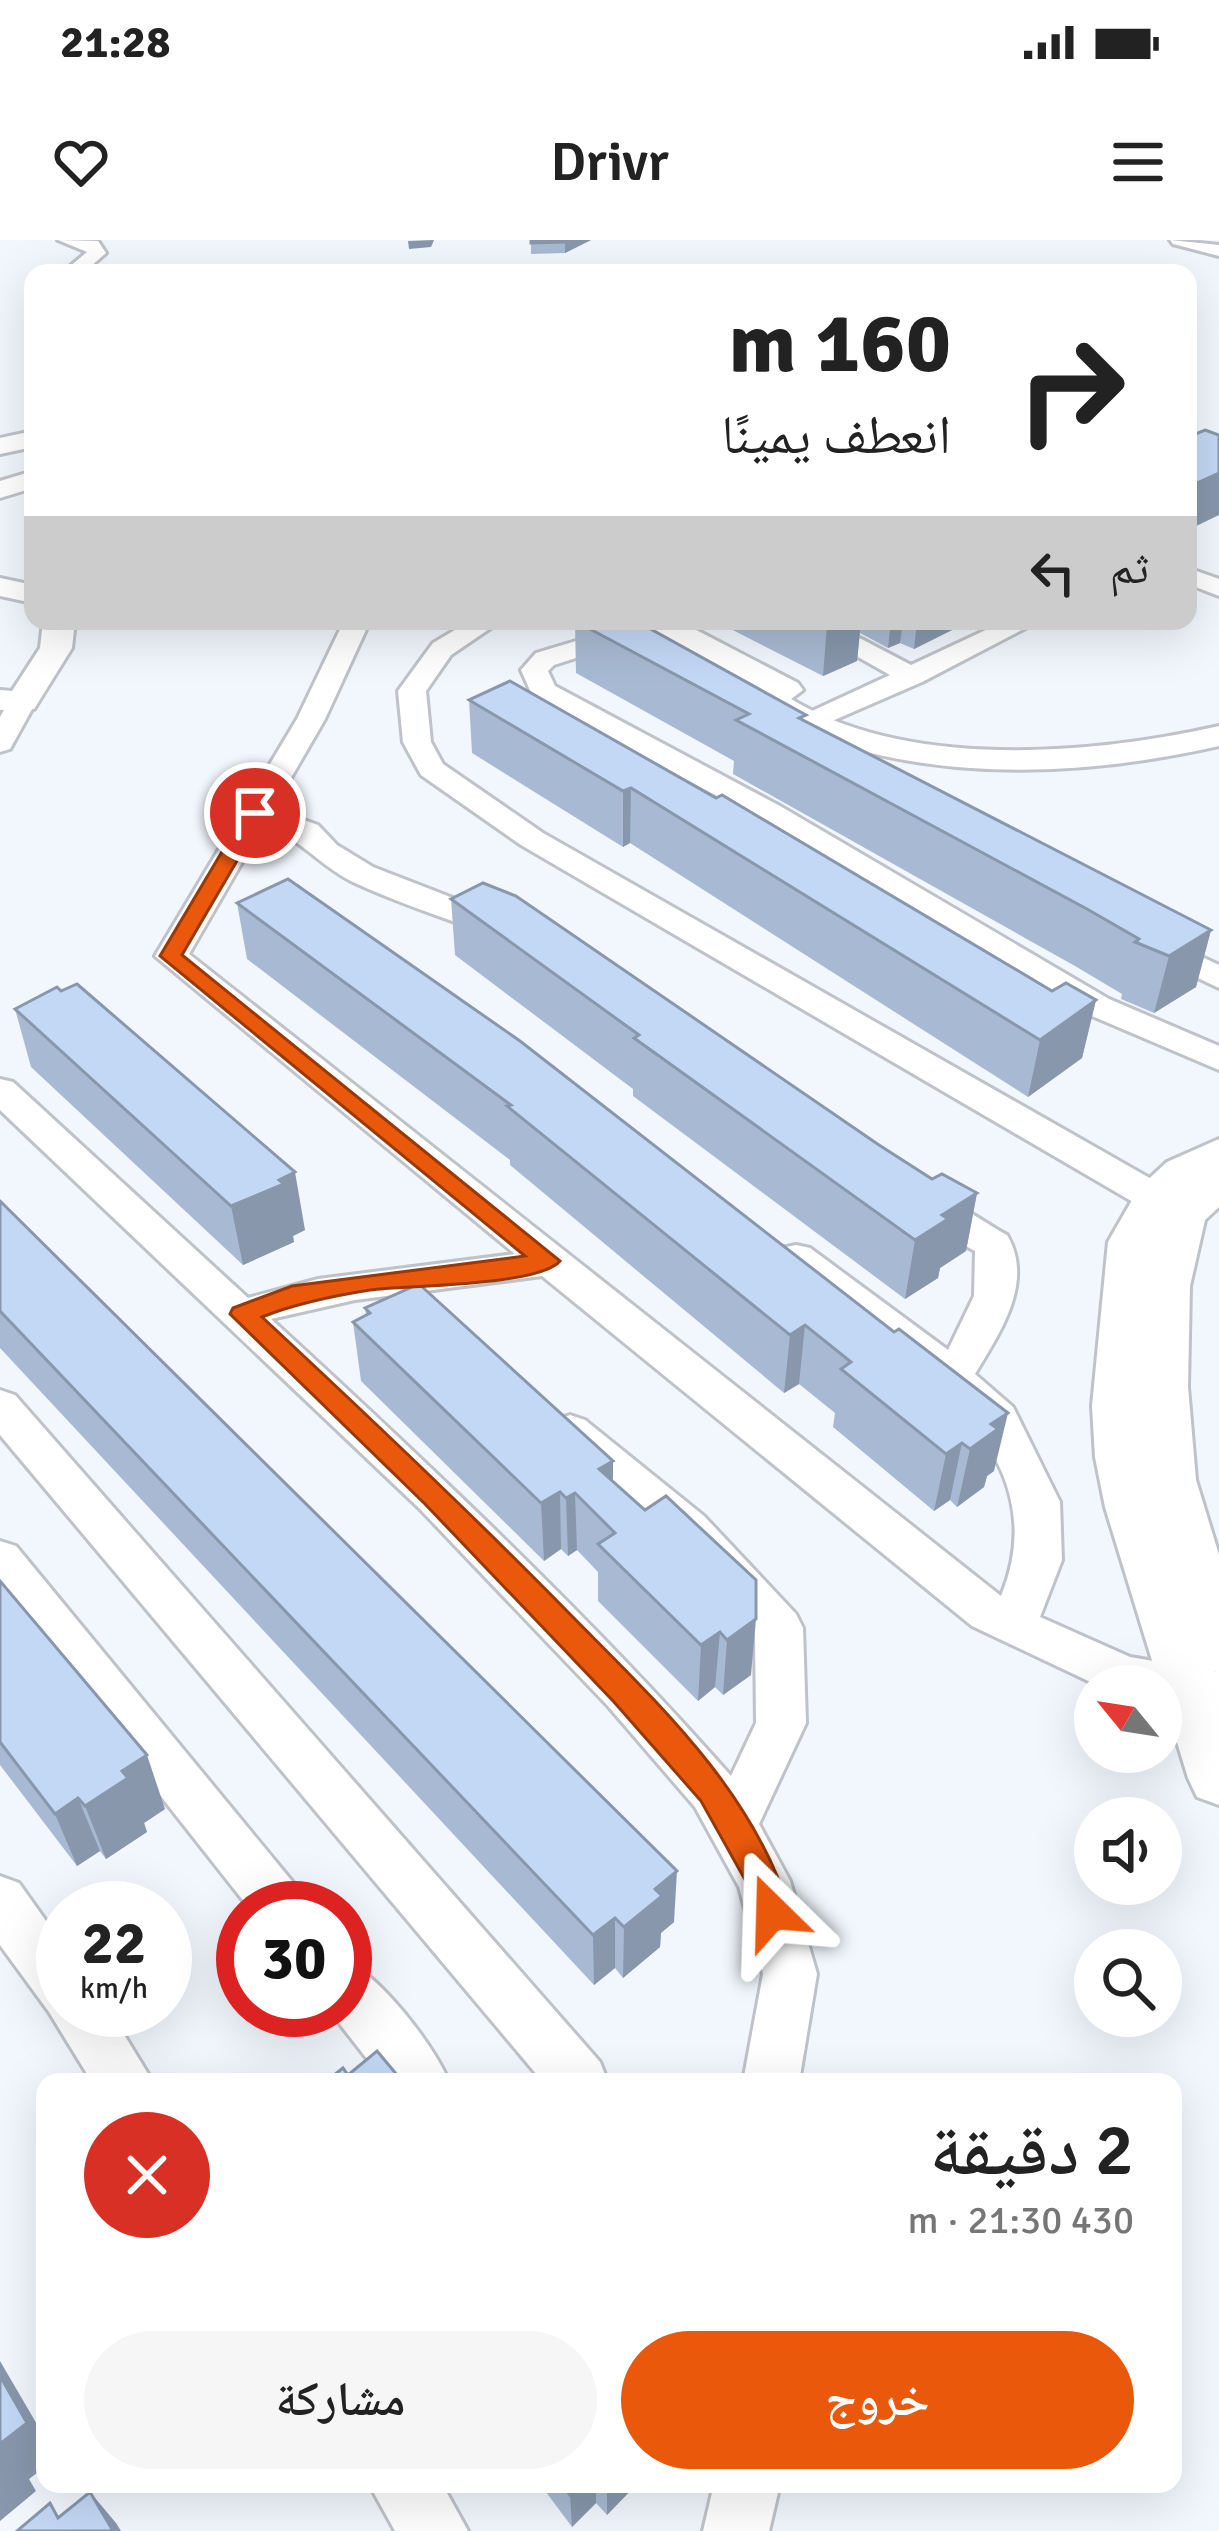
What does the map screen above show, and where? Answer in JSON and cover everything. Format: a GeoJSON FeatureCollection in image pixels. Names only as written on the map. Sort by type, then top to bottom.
{"type":"FeatureCollection","features":[{"type":"Feature","properties":{"kind":"street"},"geometry":{"type":"LineString","coordinates":[[67,240],[92,244],[97,253],[83,264]]}},
{"type":"Feature","properties":{"kind":"street"},"geometry":{"type":"LineString","coordinates":[[1179,240],[1219,251]]}},
{"type":"Feature","properties":{"kind":"street"},"geometry":{"type":"LineString","coordinates":[[0,743],[11,701],[56,648],[58,630]]}},
{"type":"Feature","properties":{"kind":"street"},"geometry":{"type":"LineString","coordinates":[[354,630],[310,719],[171,956],[942,1579],[1013,1625],[1094,1666],[1204,1692]]}},
{"type":"Feature","properties":{"kind":"street"},"geometry":{"type":"LineString","coordinates":[[473,630],[442,649],[412,692],[417,742],[431,769],[532,838],[1186,1198]]}},
{"type":"Feature","properties":{"kind":"street"},"geometry":{"type":"LineString","coordinates":[[602,630],[545,659],[534,670],[543,692],[769,812],[1096,1006],[1219,1059]]}},
{"type":"Feature","properties":{"kind":"street"},"geometry":{"type":"LineString","coordinates":[[611,630],[648,663]]}},
{"type":"Feature","properties":{"kind":"street"},"geometry":{"type":"LineString","coordinates":[[617,630],[742,674]]}},
{"type":"Feature","properties":{"kind":"street"},"geometry":{"type":"LineString","coordinates":[[670,630],[742,674],[815,728],[858,739],[960,755],[1063,758],[1174,748],[1219,736]]}},
{"type":"Feature","properties":{"kind":"street"},"geometry":{"type":"LineString","coordinates":[[824,630],[912,676]]}},
{"type":"Feature","properties":{"kind":"street"},"geometry":{"type":"LineString","coordinates":[[815,728],[1007,630]]}},
{"type":"Feature","properties":{"kind":"street"},"geometry":{"type":"LineString","coordinates":[[815,728],[1037,742],[1128,734],[1219,715]]}},
{"type":"Feature","properties":{"kind":"street"},"geometry":{"type":"LineString","coordinates":[[255,813],[307,831],[326,852],[362,874],[533,942]]}},
{"type":"Feature","properties":{"kind":"street"},"geometry":{"type":"LineString","coordinates":[[219,874],[256,892]]}},
{"type":"Feature","properties":{"kind":"street"},"geometry":{"type":"LineString","coordinates":[[1124,929],[1219,978]]}},
{"type":"Feature","properties":{"kind":"street"},"geometry":{"type":"LineString","coordinates":[[0,1090],[436,1496],[626,1692],[713,1791],[764,1881],[790,1974],[773,2073]]}},
{"type":"Feature","properties":{"kind":"street"},"geometry":{"type":"LineString","coordinates":[[1219,1154],[1183,1173],[1186,1198],[1166,1286],[1165,1448],[1177,1512],[1219,1649]]}},
{"type":"Feature","properties":{"kind":"street"},"geometry":{"type":"LineString","coordinates":[[898,1192],[993,1244],[1001,1265],[988,1317],[952,1378]]}},
{"type":"Feature","properties":{"kind":"street"},"geometry":{"type":"LineString","coordinates":[[1186,1198],[1132,1242],[1118,1406],[1120,1457],[1204,1692],[1219,1778]]}},
{"type":"Feature","properties":{"kind":"street"},"geometry":{"type":"LineString","coordinates":[[773,1241],[907,1338],[998,1418],[1038,1502],[1039,1560],[1013,1625]]}},
{"type":"Feature","properties":{"kind":"street"},"geometry":{"type":"LineString","coordinates":[[243,1314],[292,1295],[548,1261]]}},
{"type":"Feature","properties":{"kind":"street"},"geometry":{"type":"LineString","coordinates":[[0,1406],[572,2073]]}},
{"type":"Feature","properties":{"kind":"street"},"geometry":{"type":"LineString","coordinates":[[544,1409],[688,1528],[779,1628],[781,1723],[733,1826]]}},
{"type":"Feature","properties":{"kind":"street"},"geometry":{"type":"LineString","coordinates":[[0,1559],[259,1881]]}},
{"type":"Feature","properties":{"kind":"street"},"geometry":{"type":"LineString","coordinates":[[0,1900],[36,1952]]}},
{"type":"Feature","properties":{"kind":"street"},"geometry":{"type":"LineString","coordinates":[[372,2021],[414,2073]]}},
{"type":"Feature","properties":{"kind":"street"},"geometry":{"type":"LineString","coordinates":[[94,2037],[119,2073]]}},
{"type":"Feature","properties":{"kind":"street"},"geometry":{"type":"LineString","coordinates":[[408,2493],[435,2531]]}},
{"type":"Feature","properties":{"kind":"street"},"geometry":{"type":"LineString","coordinates":[[736,2531],[745,2493]]}},
{"type":"Feature","properties":{"kind":"building"},"geometry":{"type":"Polygon","coordinates":[[[1205,430],[1219,435],[1219,473],[1197,483],[1197,433],[1205,430]]]}},
{"type":"Feature","properties":{"kind":"building"},"geometry":{"type":"Polygon","coordinates":[[[592,630],[652,630],[806,715],[799,718],[1211,930],[1169,956],[1135,942],[1139,939],[1087,909],[736,720],[749,714],[592,630]]]}},
{"type":"Feature","properties":{"kind":"building"},"geometry":{"type":"Polygon","coordinates":[[[510,681],[716,798],[722,795],[1052,991],[1066,983],[1096,1000],[1040,1040],[631,788],[623,791],[469,700],[510,681]]]}},
{"type":"Feature","properties":{"kind":"building"},"geometry":{"type":"Polygon","coordinates":[[[288,879],[520,1041],[894,1332],[899,1329],[1008,1413],[991,1424],[998,1429],[970,1449],[962,1443],[946,1454],[841,1369],[851,1362],[805,1325],[790,1335],[507,1106],[511,1105],[237,903],[288,879]]]}},
{"type":"Feature","properties":{"kind":"building"},"geometry":{"type":"Polygon","coordinates":[[[483,883],[516,896],[932,1179],[942,1174],[977,1193],[942,1215],[948,1219],[915,1240],[634,1038],[639,1035],[451,899],[483,883]]]}},
{"type":"Feature","properties":{"kind":"building"},"geometry":{"type":"Polygon","coordinates":[[[77,984],[295,1172],[279,1180],[284,1184],[231,1206],[15,1009],[57,987],[61,991],[77,984]]]}},
{"type":"Feature","properties":{"kind":"building"},"geometry":{"type":"Polygon","coordinates":[[[0,1201],[677,1871],[655,1889],[662,1896],[624,1927],[615,1918],[593,1935],[0,1311],[0,1201]]]}},
{"type":"Feature","properties":{"kind":"building"},"geometry":{"type":"Polygon","coordinates":[[[419,1284],[613,1461],[599,1469],[645,1510],[666,1496],[756,1580],[756,1619],[727,1640],[720,1632],[701,1645],[598,1544],[615,1533],[575,1493],[566,1498],[560,1492],[541,1503],[353,1322],[370,1313],[365,1308],[419,1284]]]}},
{"type":"Feature","properties":{"kind":"building"},"geometry":{"type":"Polygon","coordinates":[[[0,1581],[147,1755],[122,1771],[128,1778],[85,1806],[78,1798],[55,1814],[0,1742],[0,1581]]]}},
{"type":"Feature","properties":{"kind":"building"},"geometry":{"type":"Polygon","coordinates":[[[377,2051],[395,2073],[350,2073],[377,2051]]]}},
{"type":"Feature","properties":{"kind":"building"},"geometry":{"type":"Polygon","coordinates":[[[0,2376],[27,2423],[0,2444],[0,2376]]]}},
{"type":"Feature","properties":{"kind":"building"},"geometry":{"type":"Polygon","coordinates":[[[91,2493],[113,2531],[17,2531],[50,2503],[58,2518],[91,2493]]]}},
{"type":"Feature","properties":{"kind":"route"},"geometry":{"type":"LineString","coordinates":[[255,813],[171,956],[548,1261],[292,1295],[243,1314],[436,1496],[626,1692],[713,1791],[764,1881],[772,1912]]}}]}
